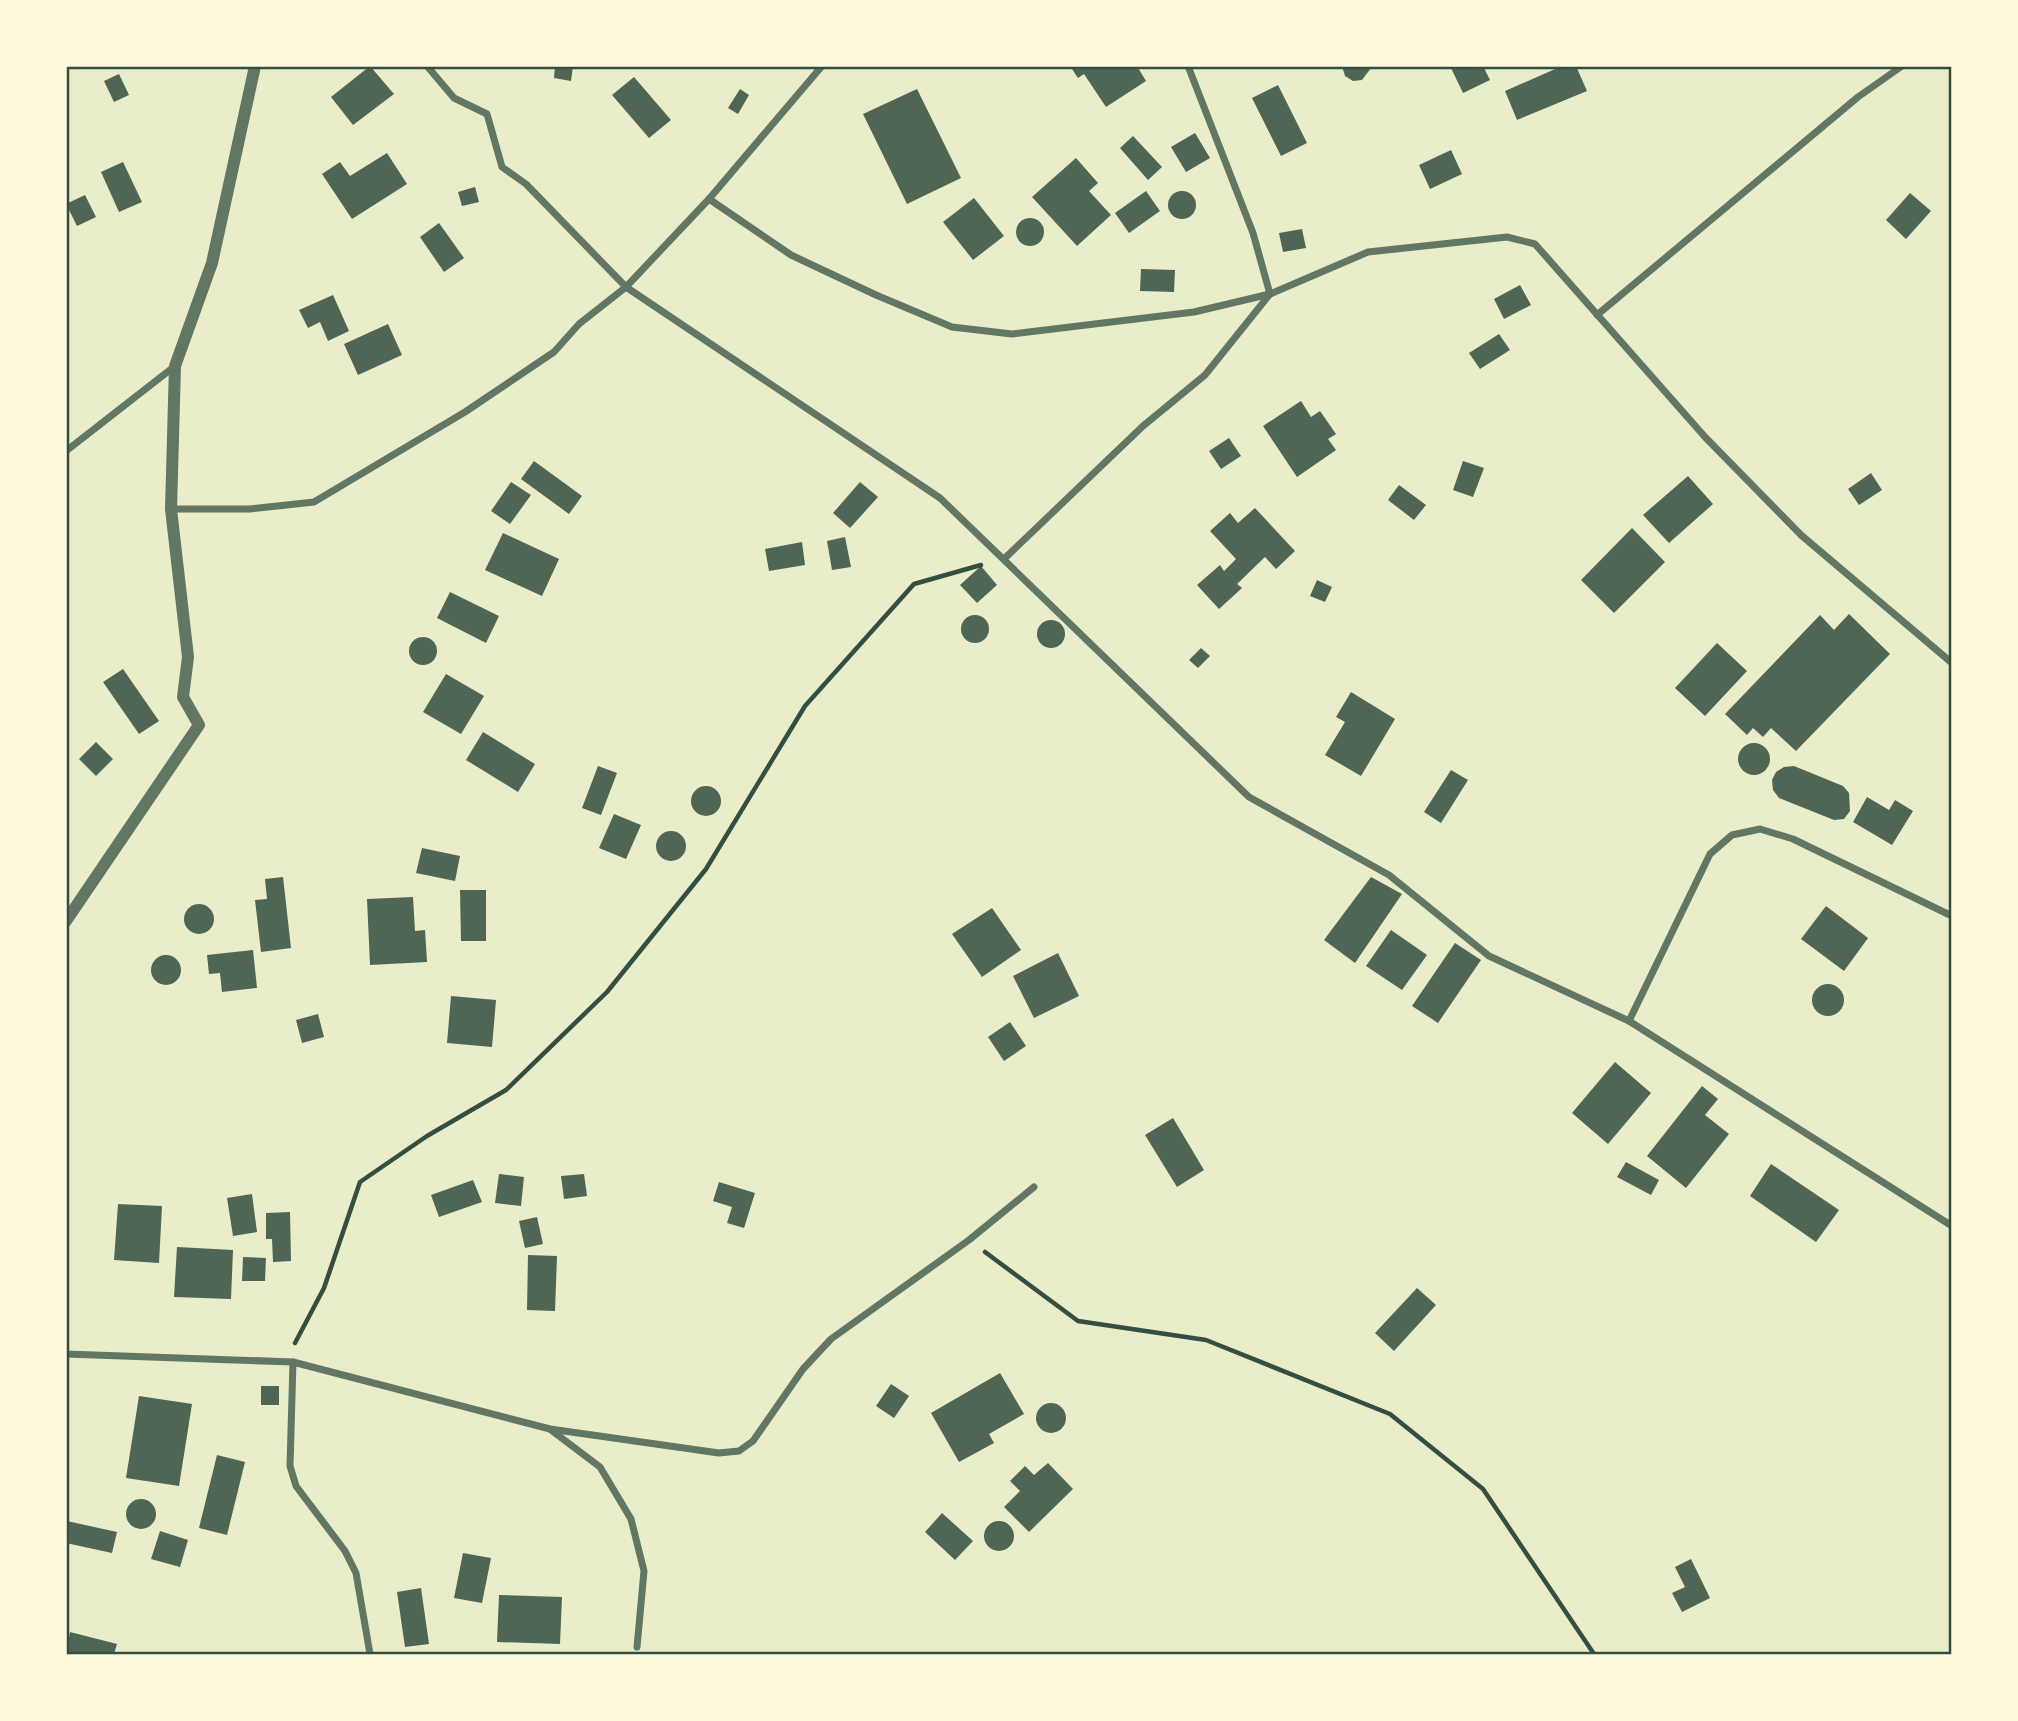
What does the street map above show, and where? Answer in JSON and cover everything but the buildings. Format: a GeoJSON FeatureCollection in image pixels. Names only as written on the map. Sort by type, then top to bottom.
{"type":"FeatureCollection","features":[{"type":"Feature","properties":{"kind":"street"},"geometry":{"type":"LineString","coordinates":[[66,921],[199,725],[183,697],[188,657],[171,509],[175,366],[212,263],[255,66]]}},
{"type":"Feature","properties":{"kind":"street"},"geometry":{"type":"LineString","coordinates":[[427,66],[454,98],[487,114],[502,167],[527,184],[626,287],[940,498],[1006,558],[1249,797],[1389,874],[1489,956],[1629,1021],[1951,1226]]}},
{"type":"Feature","properties":{"kind":"street"},"geometry":{"type":"LineString","coordinates":[[171,509],[250,509],[314,502],[465,412],[554,352],[579,324],[626,287],[709,199],[822,66]]}},
{"type":"Feature","properties":{"kind":"street"},"geometry":{"type":"LineString","coordinates":[[1188,66],[1253,233],[1270,294]]}},
{"type":"Feature","properties":{"kind":"street"},"geometry":{"type":"LineString","coordinates":[[1597,315],[1858,97],[1902,66]]}},
{"type":"Feature","properties":{"kind":"street"},"geometry":{"type":"LineString","coordinates":[[709,199],[791,254],[952,327],[1012,334],[1194,312],[1270,294],[1368,252],[1507,237],[1535,244],[1705,437],[1801,534],[1951,663]]}},
{"type":"Feature","properties":{"kind":"street"},"geometry":{"type":"LineString","coordinates":[[1006,558],[1143,426],[1205,375],[1270,294]]}},
{"type":"Feature","properties":{"kind":"street"},"geometry":{"type":"LineString","coordinates":[[66,451],[175,366]]}},
{"type":"Feature","properties":{"kind":"street"},"geometry":{"type":"LineString","coordinates":[[1629,1021],[1710,854],[1732,835],[1760,829],[1793,839],[1951,916]]}},
{"type":"Feature","properties":{"kind":"street"},"geometry":{"type":"LineString","coordinates":[[66,1354],[293,1362],[550,1429],[719,1453],[739,1451],[759,1434],[817,1350],[969,1240],[1034,1187]]}},
{"type":"Feature","properties":{"kind":"street"},"geometry":{"type":"LineString","coordinates":[[293,1362],[290,1466],[296,1486],[345,1550],[356,1573],[370,1654]]}},
{"type":"Feature","properties":{"kind":"street"},"geometry":{"type":"LineString","coordinates":[[550,1429],[600,1467],[631,1519],[643,1571],[637,1647]]}},
{"type":"Feature","properties":{"kind":"path"},"geometry":{"type":"LineString","coordinates":[[293,1362],[292,1348],[324,1288],[360,1182],[427,1136],[506,1090],[607,992],[706,869],[805,706],[914,584],[1006,558]]}},
{"type":"Feature","properties":{"kind":"path"},"geometry":{"type":"LineString","coordinates":[[969,1240],[1078,1321],[1206,1340],[1390,1413],[1483,1489],[1594,1654]]}}]}
